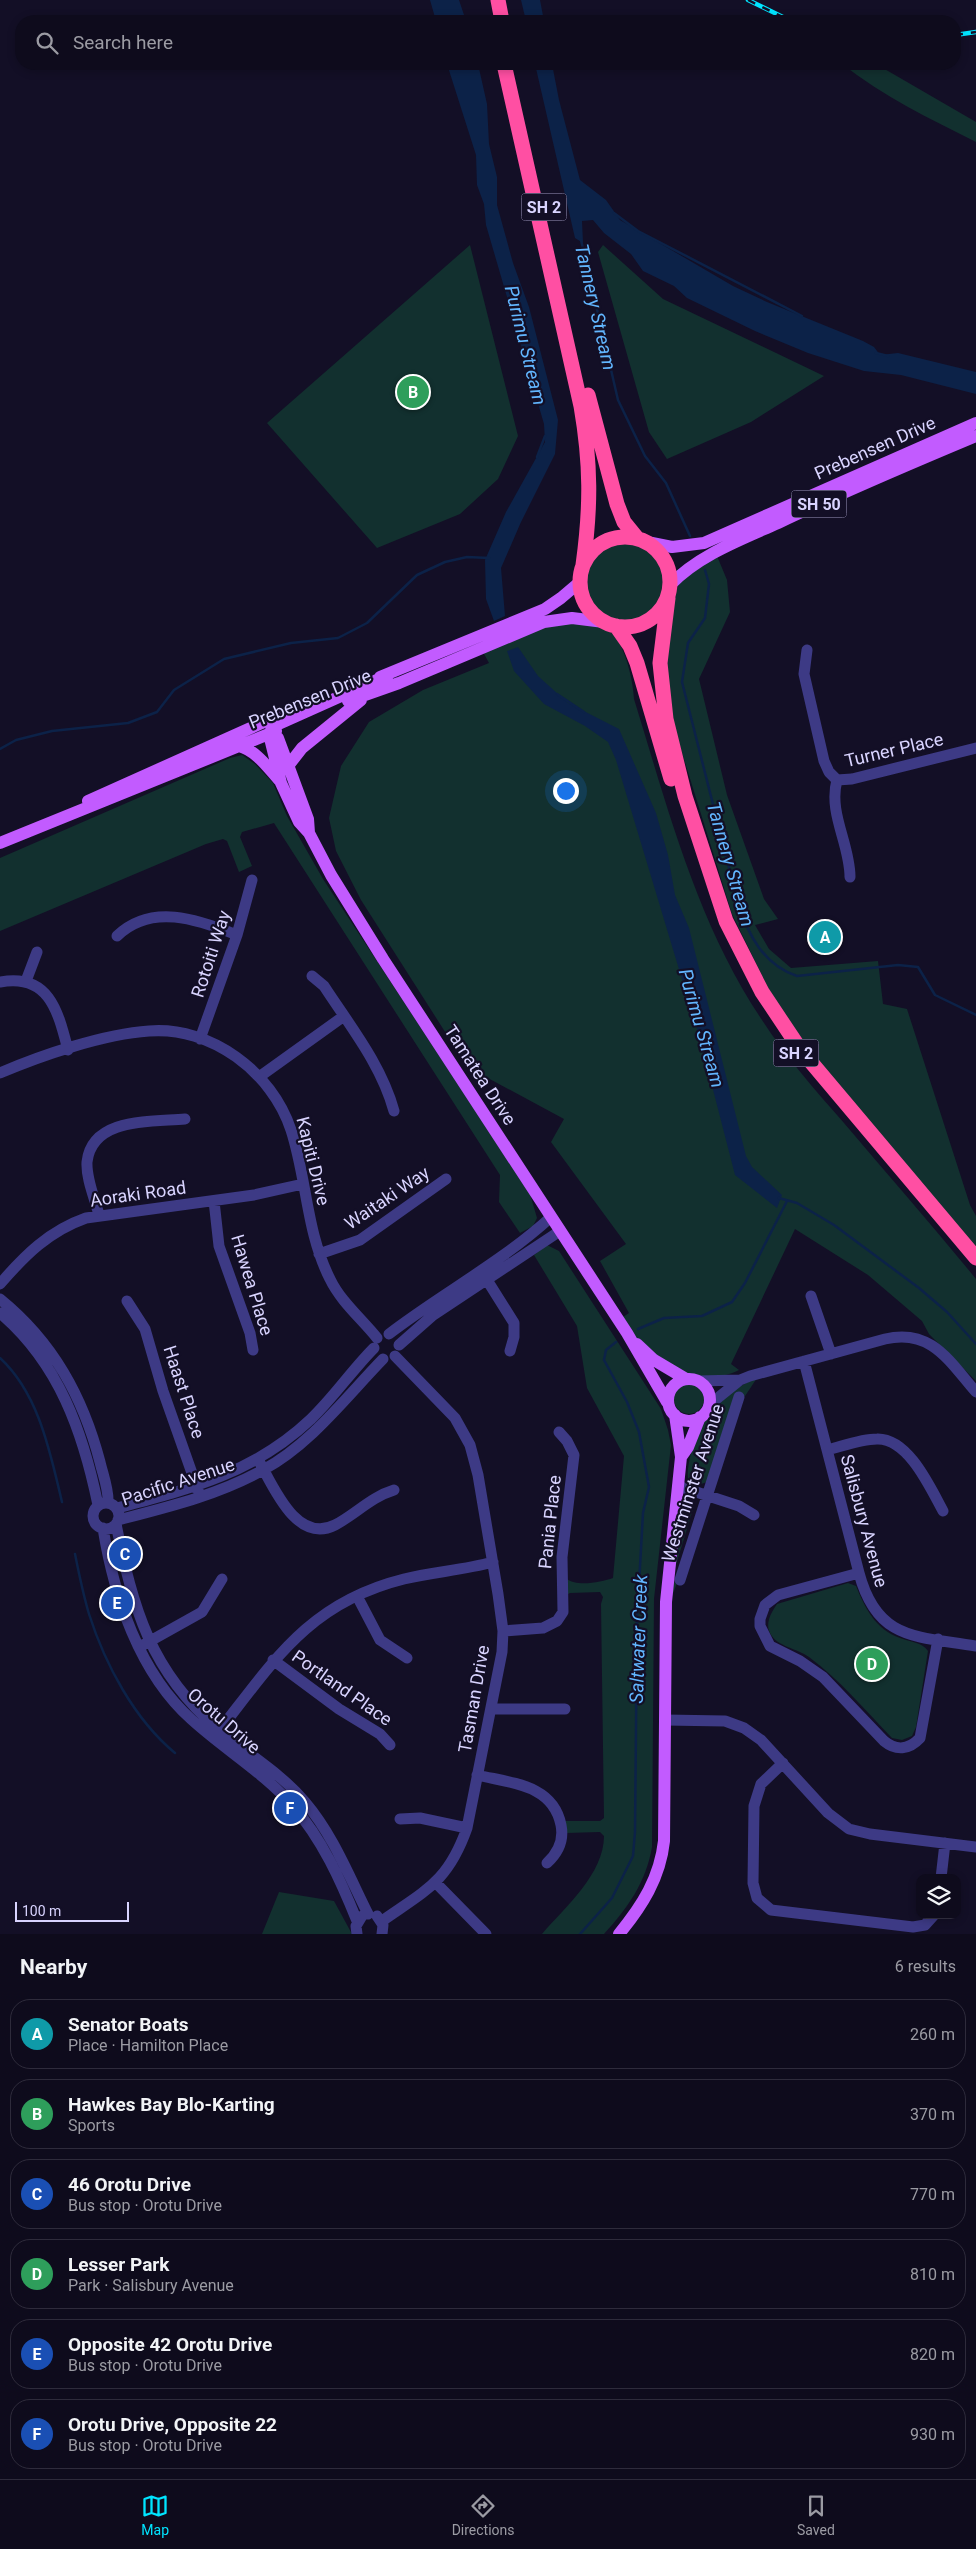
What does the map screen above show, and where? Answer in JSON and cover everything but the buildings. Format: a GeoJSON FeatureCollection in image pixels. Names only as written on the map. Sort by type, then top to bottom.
{"type":"FeatureCollection","features":[{"type":"Feature","properties":{"kind":"highway"},"geometry":{"type":"LineString","coordinates":[[490,0],[494,15]]}},
{"type":"Feature","properties":{"kind":"highway"},"geometry":{"type":"LineString","coordinates":[[498,0],[501,15]]}},
{"type":"Feature","properties":{"kind":"highway","name":"SH 2"},"geometry":{"type":"LineString","coordinates":[[505,70],[577,388],[588,447],[590,511],[580,581],[584,600],[630,646],[638,663],[688,838],[716,915],[754,993],[805,1065],[976,1269]]}},
{"type":"Feature","properties":{"kind":"highway","name":"SH 2"},"geometry":{"type":"LineString","coordinates":[[513,70],[564,296],[611,483],[624,522],[642,540],[658,550],[666,563],[669,592],[660,663],[666,719],[685,796],[726,921],[762,992],[800,1049],[976,1258]]}},
{"type":"Feature","properties":{"kind":"highway","name":"SH 50"},"geometry":{"type":"LineString","coordinates":[[583,565],[593,551],[605,541],[623,537],[642,540]]}},
{"type":"Feature","properties":{"kind":"highway"},"geometry":{"type":"LineString","coordinates":[[610,624],[635,626],[647,621],[662,609],[669,592]]}},
{"type":"Feature","properties":{"kind":"main road","name":"Prebensen Drive"},"geometry":{"type":"LineString","coordinates":[[642,540],[672,547],[704,543],[976,423]]}},
{"type":"Feature","properties":{"kind":"main road","name":"Prebensen Drive"},"geometry":{"type":"LineString","coordinates":[[669,592],[687,568],[729,545],[976,436]]}},
{"type":"Feature","properties":{"kind":"main road","name":"Prebensen Drive"},"geometry":{"type":"LineString","coordinates":[[32,830],[114,787],[268,720],[338,692],[388,675],[545,609],[562,598],[580,581]]}},
{"type":"Feature","properties":{"kind":"main road","name":"Prebensen Drive"},"geometry":{"type":"LineString","coordinates":[[0,843],[135,790],[270,733],[399,683],[544,622],[572,618],[610,624]]}},
{"type":"Feature","properties":{"kind":"main road"},"geometry":{"type":"LineString","coordinates":[[114,787],[260,732],[270,733],[286,720],[388,675]]}},
{"type":"Feature","properties":{"kind":"main road"},"geometry":{"type":"LineString","coordinates":[[288,766],[302,748],[326,727],[350,707],[378,690]]}},
{"type":"Feature","properties":{"kind":"main road","name":"Tamatea Drive"},"geometry":{"type":"LineString","coordinates":[[270,733],[278,738],[308,819],[309,833]]}},
{"type":"Feature","properties":{"kind":"main road","name":"Tamatea Drive"},"geometry":{"type":"LineString","coordinates":[[270,733],[281,783],[299,822],[309,833],[331,875],[383,959],[627,1333],[667,1402]]}},
{"type":"Feature","properties":{"kind":"main road"},"geometry":{"type":"LineString","coordinates":[[239,746],[248,748],[259,757],[281,783]]}},
{"type":"Feature","properties":{"kind":"main road","name":"Tamatea Drive"},"geometry":{"type":"LineString","coordinates":[[627,1333],[654,1360],[692,1380]]}},
{"type":"Feature","properties":{"kind":"main road"},"geometry":{"type":"LineString","coordinates":[[692,1380],[704,1384],[709,1393],[709,1405],[700,1417],[687,1420],[675,1415],[667,1402],[671,1388],[692,1380]]}},
{"type":"Feature","properties":{"kind":"main road","name":"Westminster Avenue"},"geometry":{"type":"LineString","coordinates":[[619,1934],[647,1897],[662,1855],[667,1587],[681,1457],[675,1415]]}},
{"type":"Feature","properties":{"kind":"main road","name":"Westminster Avenue"},"geometry":{"type":"LineString","coordinates":[[681,1457],[688,1448],[700,1417]]}},
{"type":"Feature","properties":{"kind":"street","name":"Turner Place"},"geometry":{"type":"LineString","coordinates":[[806,650],[804,674],[824,761],[829,772],[837,780],[852,779],[976,748]]}},
{"type":"Feature","properties":{"kind":"street"},"geometry":{"type":"LineString","coordinates":[[837,780],[834,802],[850,862],[850,877]]}},
{"type":"Feature","properties":{"kind":"street","name":"Rotoiti Way"},"geometry":{"type":"LineString","coordinates":[[200,1039],[237,935],[252,880]]}},
{"type":"Feature","properties":{"kind":"street"},"geometry":{"type":"LineString","coordinates":[[117,936],[128,925],[142,920],[169,917],[192,919],[237,935]]}},
{"type":"Feature","properties":{"kind":"street"},"geometry":{"type":"LineString","coordinates":[[26,981],[37,952]]}},
{"type":"Feature","properties":{"kind":"street"},"geometry":{"type":"LineString","coordinates":[[312,976],[324,986],[378,1070],[388,1090],[394,1111]]}},
{"type":"Feature","properties":{"kind":"street"},"geometry":{"type":"LineString","coordinates":[[0,982],[26,981],[40,988],[53,1003],[68,1050]]}},
{"type":"Feature","properties":{"kind":"street"},"geometry":{"type":"LineString","coordinates":[[260,1077],[344,1016]]}},
{"type":"Feature","properties":{"kind":"street","name":"Kapiti Drive"},"geometry":{"type":"LineString","coordinates":[[0,1073],[113,1037],[150,1030],[200,1039],[230,1053],[260,1077],[272,1093],[290,1129],[303,1184],[310,1226],[331,1282],[380,1340]]}},
{"type":"Feature","properties":{"kind":"street"},"geometry":{"type":"LineString","coordinates":[[99,1216],[88,1174],[87,1162],[96,1141],[105,1132],[119,1125],[185,1119]]}},
{"type":"Feature","properties":{"kind":"street","name":"Waitaki Way"},"geometry":{"type":"LineString","coordinates":[[319,1254],[360,1240],[446,1179]]}},
{"type":"Feature","properties":{"kind":"street","name":"Aoraki Road"},"geometry":{"type":"LineString","coordinates":[[0,1284],[39,1243],[74,1222],[99,1216],[214,1201],[303,1184]]}},
{"type":"Feature","properties":{"kind":"street","name":"Hawea Place"},"geometry":{"type":"LineString","coordinates":[[214,1201],[219,1246],[250,1333],[253,1350]]}},
{"type":"Feature","properties":{"kind":"street","name":"Pacific Avenue"},"geometry":{"type":"LineString","coordinates":[[397,1350],[432,1316],[551,1217]]}},
{"type":"Feature","properties":{"kind":"street","name":"Pacific Avenue"},"geometry":{"type":"LineString","coordinates":[[108,1505],[199,1492],[258,1459],[286,1440],[312,1418],[380,1340],[430,1302],[560,1231]]}},
{"type":"Feature","properties":{"kind":"street"},"geometry":{"type":"LineString","coordinates":[[483,1274],[514,1323],[514,1338],[510,1351]]}},
{"type":"Feature","properties":{"kind":"street"},"geometry":{"type":"LineString","coordinates":[[811,1296],[831,1354]]}},
{"type":"Feature","properties":{"kind":"street"},"geometry":{"type":"LineString","coordinates":[[0,1299],[41,1338],[66,1374],[85,1413],[93,1435],[108,1505]]}},
{"type":"Feature","properties":{"kind":"street","name":"Haast Place"},"geometry":{"type":"LineString","coordinates":[[127,1301],[145,1329],[163,1391],[199,1492]]}},
{"type":"Feature","properties":{"kind":"street"},"geometry":{"type":"LineString","coordinates":[[0,1313],[39,1354],[60,1386],[108,1505]]}},
{"type":"Feature","properties":{"kind":"street","name":"Westminster Avenue"},"geometry":{"type":"LineString","coordinates":[[692,1380],[740,1380],[897,1336],[914,1336],[928,1342],[936,1349],[976,1392]]}},
{"type":"Feature","properties":{"kind":"street","name":"Tasman Drive"},"geometry":{"type":"LineString","coordinates":[[380,1340],[396,1338],[397,1350],[455,1418],[470,1445],[478,1475],[494,1562],[503,1631],[499,1673],[490,1709],[467,1828],[453,1861],[436,1883],[382,1921]]}},
{"type":"Feature","properties":{"kind":"street"},"geometry":{"type":"LineString","coordinates":[[380,1340],[377,1354],[383,1359],[397,1350]]}},
{"type":"Feature","properties":{"kind":"street","name":"Pacific Avenue"},"geometry":{"type":"LineString","coordinates":[[103,1528],[264,1470],[296,1447],[324,1423],[383,1359]]}},
{"type":"Feature","properties":{"kind":"street","name":"Salisbury Avenue"},"geometry":{"type":"LineString","coordinates":[[804,1361],[858,1573],[868,1601],[887,1624],[904,1633],[976,1646]]}},
{"type":"Feature","properties":{"kind":"street","name":"Westminster Avenue"},"geometry":{"type":"LineString","coordinates":[[709,1405],[740,1380]]}},
{"type":"Feature","properties":{"kind":"street","name":"Westminster Avenue"},"geometry":{"type":"LineString","coordinates":[[680,1580],[739,1397]]}},
{"type":"Feature","properties":{"kind":"street","name":"Pania Place"},"geometry":{"type":"LineString","coordinates":[[503,1631],[543,1628],[557,1621],[563,1612],[562,1557],[574,1455],[567,1441],[559,1432]]}},
{"type":"Feature","properties":{"kind":"street"},"geometry":{"type":"LineString","coordinates":[[827,1450],[878,1439],[897,1444],[907,1453],[931,1488],[943,1511]]}},
{"type":"Feature","properties":{"kind":"street"},"geometry":{"type":"LineString","coordinates":[[258,1459],[287,1508],[299,1522],[311,1527],[334,1525],[374,1497],[394,1490]]}},
{"type":"Feature","properties":{"kind":"street"},"geometry":{"type":"LineString","coordinates":[[678,1486],[739,1506],[754,1515]]}},
{"type":"Feature","properties":{"kind":"street","name":"Orotu Drive"},"geometry":{"type":"LineString","coordinates":[[144,1645],[128,1584],[117,1522],[108,1505],[94,1518],[96,1523],[103,1528],[115,1581],[127,1620],[144,1645],[164,1688],[179,1707],[274,1772],[305,1802],[327,1833],[368,1914]]}},
{"type":"Feature","properties":{"kind":"street"},"geometry":{"type":"LineString","coordinates":[[216,1734],[273,1660],[312,1622],[357,1596],[404,1579],[494,1562]]}},
{"type":"Feature","properties":{"kind":"street"},"geometry":{"type":"LineString","coordinates":[[858,1573],[778,1595],[765,1605],[760,1619],[760,1626],[770,1646],[807,1665],[823,1676],[884,1741],[893,1748],[909,1747],[920,1738],[938,1640]]}},
{"type":"Feature","properties":{"kind":"street"},"geometry":{"type":"LineString","coordinates":[[144,1645],[202,1612],[222,1580]]}},
{"type":"Feature","properties":{"kind":"street"},"geometry":{"type":"LineString","coordinates":[[357,1596],[380,1640],[406,1658]]}},
{"type":"Feature","properties":{"kind":"street","name":"Portland Place"},"geometry":{"type":"LineString","coordinates":[[273,1660],[339,1709],[380,1734],[390,1745]]}},
{"type":"Feature","properties":{"kind":"street"},"geometry":{"type":"LineString","coordinates":[[490,1709],[565,1709]]}},
{"type":"Feature","properties":{"kind":"street"},"geometry":{"type":"LineString","coordinates":[[665,1720],[718,1721],[735,1724],[761,1740],[828,1813],[842,1825],[870,1834],[976,1847]]}},
{"type":"Feature","properties":{"kind":"street","name":"Orotu Drive"},"geometry":{"type":"LineString","coordinates":[[216,1734],[278,1790],[306,1821],[325,1850],[357,1921]]}},
{"type":"Feature","properties":{"kind":"street"},"geometry":{"type":"LineString","coordinates":[[783,1763],[762,1784],[755,1798],[753,1883],[760,1903],[770,1910],[905,1927],[925,1925],[930,1919]]}},
{"type":"Feature","properties":{"kind":"street"},"geometry":{"type":"LineString","coordinates":[[477,1775],[526,1785],[549,1799],[560,1818],[562,1830],[561,1844],[555,1855],[547,1862]]}},
{"type":"Feature","properties":{"kind":"street"},"geometry":{"type":"LineString","coordinates":[[400,1819],[420,1818],[467,1828]]}},
{"type":"Feature","properties":{"kind":"street"},"geometry":{"type":"LineString","coordinates":[[941,1874],[945,1843]]}},
{"type":"Feature","properties":{"kind":"street"},"geometry":{"type":"LineString","coordinates":[[436,1883],[486,1934]]}},
{"type":"Feature","properties":{"kind":"street"},"geometry":{"type":"LineString","coordinates":[[356,1934],[357,1921],[368,1914],[376,1916],[382,1921],[382,1934]]}},
{"type":"Feature","properties":{"kind":"green space"},"geometry":{"type":"Polygon","coordinates":[[[850,70],[886,70],[976,122],[976,142],[890,97],[850,70]]]}},
{"type":"Feature","properties":{"kind":"green space"},"geometry":{"type":"Polygon","coordinates":[[[470,245],[518,436],[498,479],[460,514],[377,548],[267,423],[470,245]]]}},
{"type":"Feature","properties":{"kind":"green space"},"geometry":{"type":"Polygon","coordinates":[[[603,245],[663,299],[824,376],[751,422],[667,459],[649,432],[598,252],[603,245]]]}},
{"type":"Feature","properties":{"kind":"green space"},"geometry":{"type":"Polygon","coordinates":[[[625,543],[640,546],[657,560],[661,567],[664,582],[661,597],[647,614],[640,618],[625,621],[610,618],[593,604],[589,597],[586,582],[589,567],[603,550],[610,546],[625,543]]]}},
{"type":"Feature","properties":{"kind":"green space"},"geometry":{"type":"Polygon","coordinates":[[[717,556],[727,580],[730,612],[699,679],[727,795],[764,899],[778,919],[755,925],[769,949],[791,968],[878,961],[883,1004],[907,1009],[970,1205],[976,1216],[976,1247],[825,1071],[792,1027],[769,990],[732,914],[670,714],[666,646],[677,588],[682,580],[717,556]]]}},
{"type":"Feature","properties":{"kind":"green space"},"geometry":{"type":"Polygon","coordinates":[[[576,623],[606,629],[614,635],[622,649],[630,674],[634,699],[686,864],[719,944],[739,983],[771,1034],[791,1060],[976,1279],[976,1381],[929,1334],[922,1321],[868,1275],[795,1229],[731,1364],[739,1370],[720,1376],[698,1377],[676,1373],[658,1363],[643,1348],[620,1319],[629,1313],[600,1261],[626,1244],[551,1142],[564,1119],[486,1077],[477,1082],[361,900],[336,851],[329,818],[341,766],[369,722],[423,690],[489,663],[483,652],[542,627],[576,623]]]}},
{"type":"Feature","properties":{"kind":"green space"},"geometry":{"type":"Polygon","coordinates":[[[242,755],[255,764],[273,783],[287,816],[323,879],[530,1194],[537,1218],[533,1226],[520,1233],[499,1202],[500,1175],[274,823],[242,832],[240,837],[252,866],[239,872],[227,841],[223,839],[206,844],[0,931],[0,858],[230,758],[242,755]]]}},
{"type":"Feature","properties":{"kind":"green space"},"geometry":{"type":"Polygon","coordinates":[[[547,1245],[559,1251],[661,1409],[671,1445],[654,1599],[652,1847],[645,1872],[635,1894],[604,1934],[542,1934],[582,1889],[598,1864],[602,1850],[604,1836],[600,1832],[566,1833],[565,1821],[600,1821],[604,1818],[601,1604],[603,1597],[600,1592],[570,1593],[564,1596],[567,1579],[583,1583],[613,1578],[624,1456],[587,1388],[577,1326],[534,1255],[547,1245]]]}},
{"type":"Feature","properties":{"kind":"green space"},"geometry":{"type":"Polygon","coordinates":[[[757,1378],[745,1396],[738,1394],[707,1482],[695,1486],[689,1483],[688,1471],[691,1453],[701,1428],[708,1417],[724,1398],[757,1378]]]}},
{"type":"Feature","properties":{"kind":"green space"},"geometry":{"type":"Polygon","coordinates":[[[689,1384],[700,1388],[704,1399],[700,1410],[689,1414],[678,1410],[674,1399],[678,1388],[689,1384]]]}},
{"type":"Feature","properties":{"kind":"green space"},"geometry":{"type":"Polygon","coordinates":[[[685,1496],[693,1499],[694,1506],[671,1581],[677,1583],[667,1610],[665,1596],[679,1501],[685,1496]]]}},
{"type":"Feature","properties":{"kind":"green space"},"geometry":{"type":"Polygon","coordinates":[[[848,1583],[856,1586],[872,1617],[884,1630],[919,1644],[928,1651],[916,1727],[912,1736],[902,1740],[892,1738],[831,1675],[809,1657],[777,1641],[770,1633],[768,1626],[769,1618],[777,1604],[848,1583]]]}},
{"type":"Feature","properties":{"kind":"green space"},"geometry":{"type":"Polygon","coordinates":[[[279,1892],[334,1901],[352,1934],[262,1934],[279,1892]]]}},
{"type":"Feature","properties":{"kind":"water"},"geometry":{"type":"Polygon","coordinates":[[[430,0],[459,0],[464,15],[434,15],[430,0]]]}},
{"type":"Feature","properties":{"kind":"water"},"geometry":{"type":"Polygon","coordinates":[[[521,0],[540,0],[543,15],[525,15],[521,0]]]}},
{"type":"Feature","properties":{"kind":"water"},"geometry":{"type":"Polygon","coordinates":[[[449,70],[479,70],[487,104],[489,144],[497,177],[497,205],[513,263],[529,307],[558,420],[555,454],[521,522],[501,568],[505,616],[494,621],[486,599],[485,560],[506,512],[545,442],[544,424],[486,225],[484,204],[477,185],[476,155],[449,70]]]}},
{"type":"Feature","properties":{"kind":"water"},"geometry":{"type":"Polygon","coordinates":[[[536,70],[553,70],[580,180],[606,200],[620,220],[733,286],[863,341],[874,347],[880,355],[898,353],[976,372],[976,394],[901,375],[864,371],[808,353],[755,331],[687,298],[674,286],[643,271],[631,254],[604,233],[593,220],[582,221],[583,243],[575,238],[536,70]]]}},
{"type":"Feature","properties":{"kind":"water"},"geometry":{"type":"Polygon","coordinates":[[[518,647],[538,676],[568,703],[619,729],[656,813],[668,855],[675,895],[689,928],[746,1156],[752,1167],[782,1195],[777,1208],[735,1175],[700,1039],[616,760],[608,742],[585,726],[544,704],[514,671],[507,651],[518,647]]]}},
{"type":"Feature","properties":{"kind":"waterway"},"geometry":{"type":"LineString","coordinates":[[614,213],[638,231],[802,316]]}},
{"type":"Feature","properties":{"kind":"waterway","name":"Tannery Stream"},"geometry":{"type":"LineString","coordinates":[[581,240],[618,400],[645,456],[666,483],[690,536]]}},
{"type":"Feature","properties":{"kind":"waterway"},"geometry":{"type":"LineString","coordinates":[[876,353],[888,356]]}},
{"type":"Feature","properties":{"kind":"waterway","name":"Purimu Stream"},"geometry":{"type":"LineString","coordinates":[[537,457],[545,436]]}},
{"type":"Feature","properties":{"kind":"waterway"},"geometry":{"type":"LineString","coordinates":[[0,749],[16,740],[52,731],[128,723],[157,712],[174,690],[224,659],[291,643],[338,638],[367,623],[417,575],[445,562],[467,557],[489,558]]}},
{"type":"Feature","properties":{"kind":"waterway","name":"Tannery Stream"},"geometry":{"type":"LineString","coordinates":[[705,570],[709,584],[705,618],[688,643],[682,682],[738,903],[758,947],[775,964],[797,976],[898,965],[918,967],[935,995],[976,1015]]}},
{"type":"Feature","properties":{"kind":"waterway","name":"Purimu Stream"},"geometry":{"type":"LineString","coordinates":[[557,694],[584,712]]}},
{"type":"Feature","properties":{"kind":"waterway","name":"Purimu Stream"},"geometry":{"type":"LineString","coordinates":[[779,1198],[797,1203],[834,1225],[919,1288],[947,1312],[976,1344]]}},
{"type":"Feature","properties":{"kind":"waterway","name":"Saltwater Creek"},"geometry":{"type":"LineString","coordinates":[[638,1329],[664,1318],[702,1316],[732,1302],[745,1283],[787,1201]]}},
{"type":"Feature","properties":{"kind":"waterway","name":"Saltwater Creek"},"geometry":{"type":"LineString","coordinates":[[580,1934],[612,1898],[633,1856],[635,1832],[637,1620],[643,1513],[649,1487],[639,1432],[627,1402],[604,1360],[606,1350],[616,1342]]}},
{"type":"Feature","properties":{"kind":"waterway"},"geometry":{"type":"LineString","coordinates":[[0,1358],[13,1372],[34,1406],[53,1463],[62,1502]]}},
{"type":"Feature","properties":{"kind":"waterway"},"geometry":{"type":"LineString","coordinates":[[75,1554],[89,1614],[112,1671],[147,1724],[175,1753]]}},
{"type":"Feature","properties":{"kind":"railway"},"geometry":{"type":"LineString","coordinates":[[748,0],[779,15]]}},
{"type":"Feature","properties":{"kind":"railway"},"geometry":{"type":"LineString","coordinates":[[961,34],[976,32]]}},
{"type":"Feature","properties":{"kind":"place","name":"Hawkes Bay Blo-Karting"},"geometry":{"type":"Point","coordinates":[413,392]}},
{"type":"Feature","properties":{"kind":"place","name":"Senator Boats"},"geometry":{"type":"Point","coordinates":[825,937]}},
{"type":"Feature","properties":{"kind":"place","name":"46 Orotu Drive"},"geometry":{"type":"Point","coordinates":[125,1554]}},
{"type":"Feature","properties":{"kind":"place","name":"Opposite 42 Orotu Drive"},"geometry":{"type":"Point","coordinates":[117,1603]}},
{"type":"Feature","properties":{"kind":"place","name":"Lesser Park"},"geometry":{"type":"Point","coordinates":[872,1664]}},
{"type":"Feature","properties":{"kind":"place","name":"Orotu Drive, Opposite 22"},"geometry":{"type":"Point","coordinates":[290,1808]}}]}
